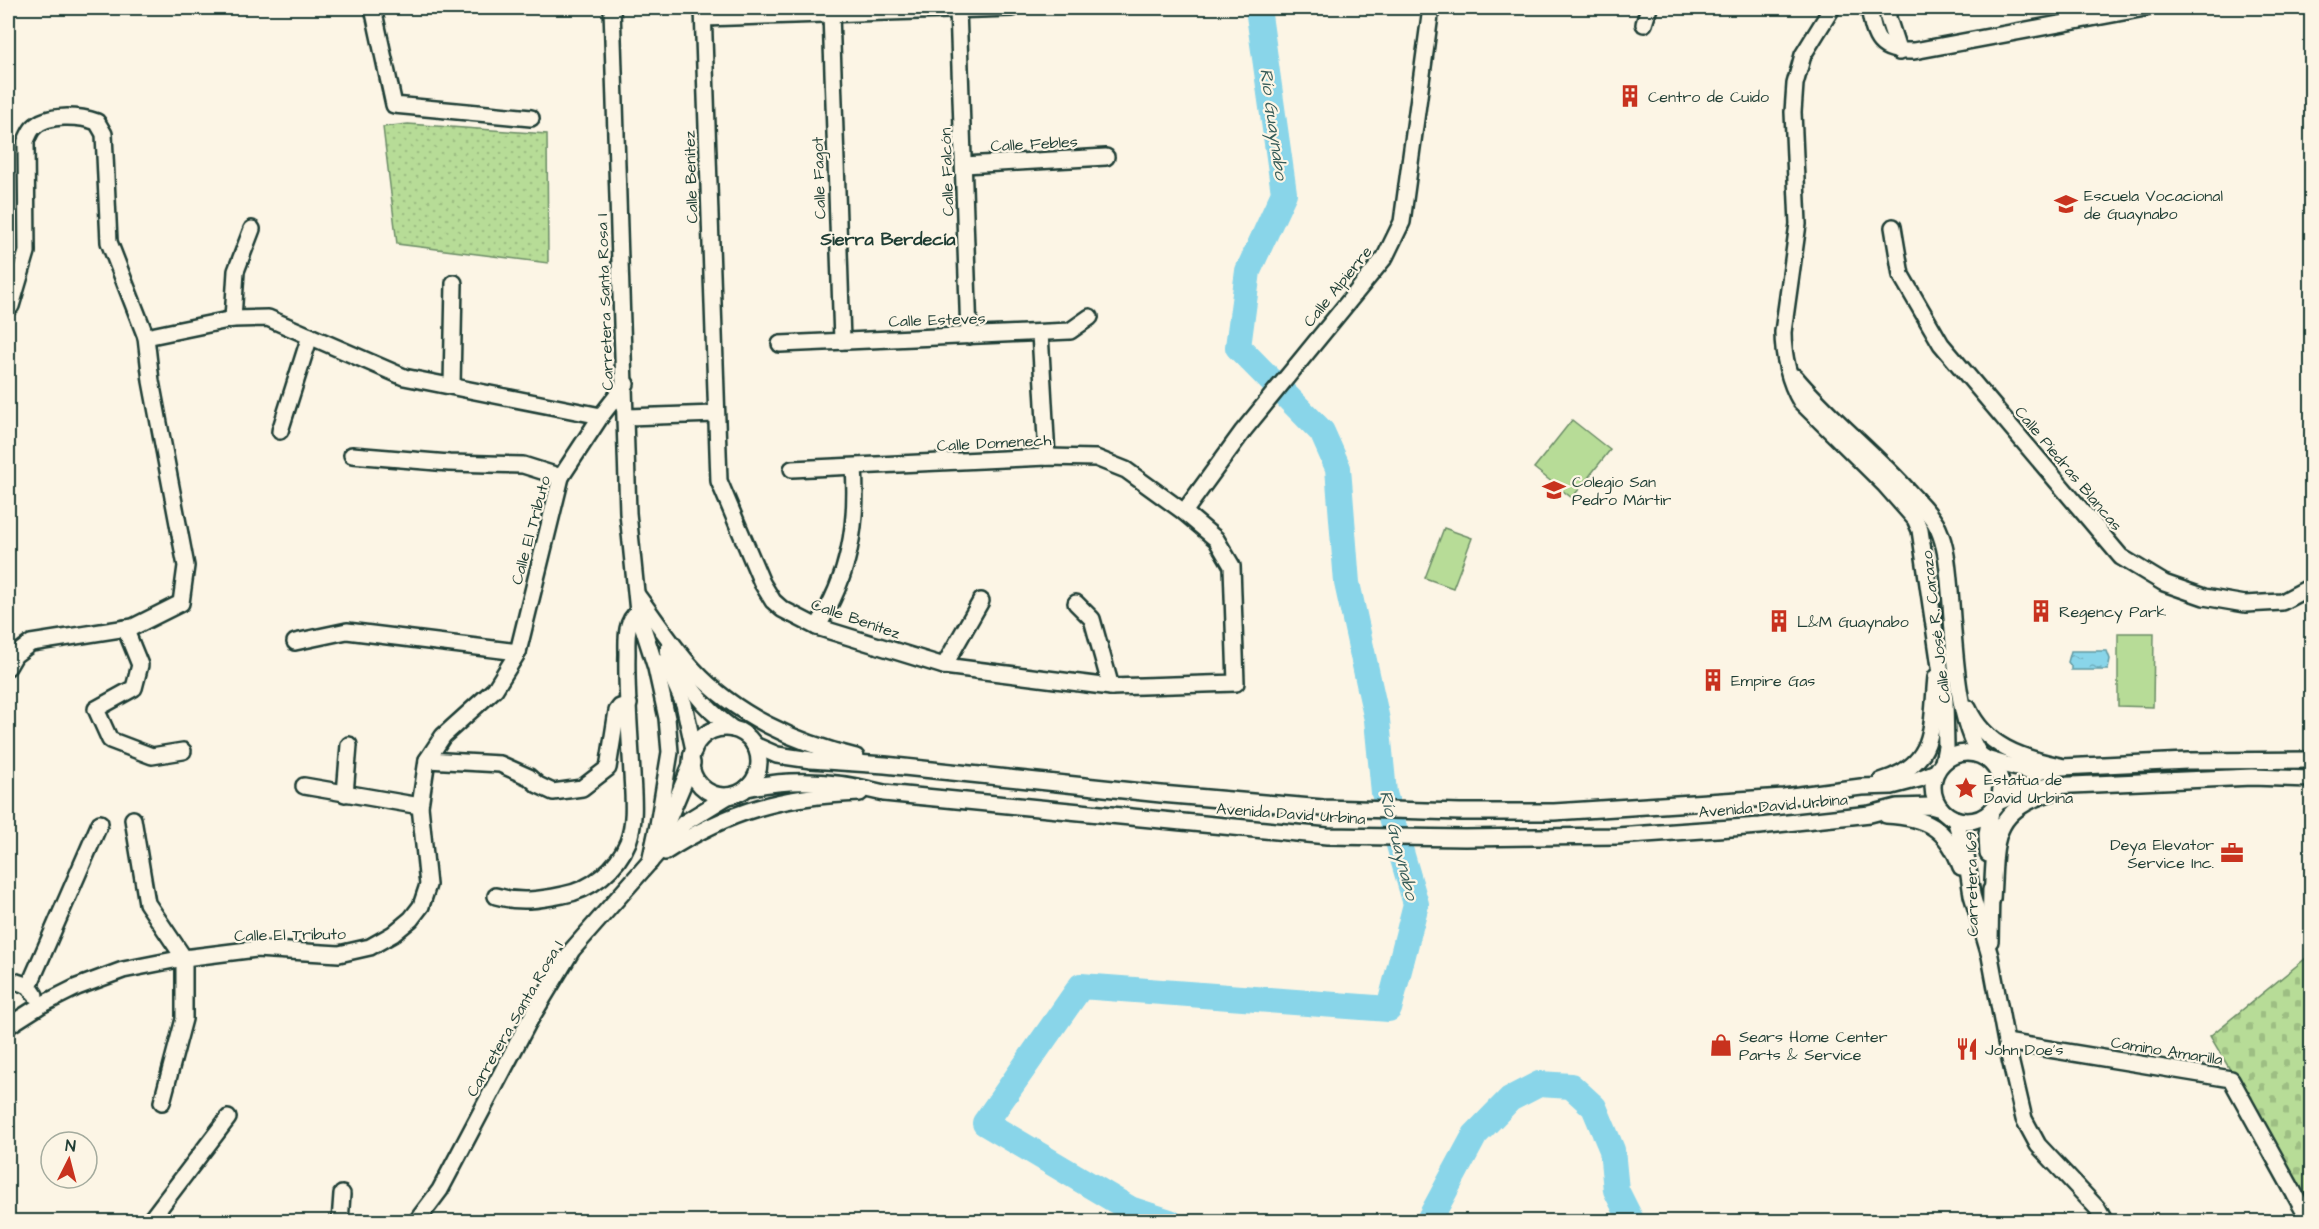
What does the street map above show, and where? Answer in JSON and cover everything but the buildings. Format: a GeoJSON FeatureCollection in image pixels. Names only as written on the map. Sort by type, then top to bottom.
{"type":"FeatureCollection","features":[{"type":"Feature","properties":{"kind":"street"},"geometry":{"type":"LineString","coordinates":[[373,8],[394,105],[531,118]]}},
{"type":"Feature","properties":{"kind":"street","name":"Carretera Santa Rosa I"},"geometry":{"type":"LineString","coordinates":[[416,1221],[440,1190],[528,1023],[572,950],[650,862],[670,752],[667,718],[656,668],[638,612],[628,513],[626,384],[612,8]]}},
{"type":"Feature","properties":{"kind":"street","name":"Calle Falcón"},"geometry":{"type":"LineString","coordinates":[[958,8],[969,336]]}},
{"type":"Feature","properties":{"kind":"street"},"geometry":{"type":"LineString","coordinates":[[703,13],[831,14],[1012,8]]}},
{"type":"Feature","properties":{"kind":"street","name":"Calle Alpierre"},"geometry":{"type":"LineString","coordinates":[[1184,512],[1243,431],[1385,257],[1402,222],[1431,8]]}},
{"type":"Feature","properties":{"kind":"street"},"geometry":{"type":"LineString","coordinates":[[1644,24],[1649,8]]}},
{"type":"Feature","properties":{"kind":"street","name":"Calle José R. Carazo"},"geometry":{"type":"LineString","coordinates":[[1832,8],[1803,55],[1795,84],[1793,112],[1798,224],[1783,332],[1783,349],[1793,389],[1801,402],[1886,485],[1915,519],[1920,530],[1946,708],[1946,747],[1939,767]]}},
{"type":"Feature","properties":{"kind":"street"},"geometry":{"type":"LineString","coordinates":[[1869,8],[1878,41],[1882,46],[1899,52],[2145,8]]}},
{"type":"Feature","properties":{"kind":"street"},"geometry":{"type":"LineString","coordinates":[[1888,8],[1888,18],[1899,52]]}},
{"type":"Feature","properties":{"kind":"street","name":"Calle Benítez"},"geometry":{"type":"LineString","coordinates":[[703,13],[718,481],[762,583],[773,601],[782,609],[817,627],[944,666],[1112,687],[1236,683],[1232,566],[1216,539],[1184,512]]}},
{"type":"Feature","properties":{"kind":"street","name":"Calle Fagot"},"geometry":{"type":"LineString","coordinates":[[831,14],[842,341]]}},
{"type":"Feature","properties":{"kind":"street"},"geometry":{"type":"LineString","coordinates":[[8,667],[15,655],[31,643],[133,627],[181,603],[186,566],[151,381],[146,337],[109,242],[104,134],[97,122],[84,117],[49,119],[34,127],[26,141],[27,252],[11,306]]}},
{"type":"Feature","properties":{"kind":"street","name":"Calle Febles"},"geometry":{"type":"LineString","coordinates":[[964,165],[1106,157]]}},
{"type":"Feature","properties":{"kind":"street","name":"Calle Piedras Blancas"},"geometry":{"type":"LineString","coordinates":[[1893,227],[1901,274],[1941,344],[2121,557],[2164,583],[2204,597],[2245,604],[2282,602],[2312,586]]}},
{"type":"Feature","properties":{"kind":"street"},"geometry":{"type":"LineString","coordinates":[[233,319],[236,271],[252,229]]}},
{"type":"Feature","properties":{"kind":"street"},"geometry":{"type":"LineString","coordinates":[[452,386],[454,283]]}},
{"type":"Feature","properties":{"kind":"street","name":"Calle Esteves"},"geometry":{"type":"LineString","coordinates":[[780,344],[1070,331],[1090,317]]}},
{"type":"Feature","properties":{"kind":"street"},"geometry":{"type":"LineString","coordinates":[[146,337],[233,319],[268,318],[404,377],[601,416]]}},
{"type":"Feature","properties":{"kind":"street"},"geometry":{"type":"LineString","coordinates":[[1040,333],[1047,457]]}},
{"type":"Feature","properties":{"kind":"street"},"geometry":{"type":"LineString","coordinates":[[280,431],[310,336]]}},
{"type":"Feature","properties":{"kind":"street","name":"Calle José R. Carazo"},"geometry":{"type":"LineString","coordinates":[[1790,372],[1809,395],[1895,475],[1938,527],[1946,555],[1960,691],[1967,729],[1972,744],[1984,757]]}},
{"type":"Feature","properties":{"kind":"street","name":"Calle El Tributo"},"geometry":{"type":"LineString","coordinates":[[8,1026],[41,1005],[77,987],[123,970],[184,958],[256,949],[339,954],[370,947],[393,934],[411,919],[421,906],[428,885],[420,806],[427,760],[443,736],[495,689],[518,652],[561,477],[601,416],[626,384]]}},
{"type":"Feature","properties":{"kind":"street"},"geometry":{"type":"LineString","coordinates":[[627,417],[716,414]]}},
{"type":"Feature","properties":{"kind":"street"},"geometry":{"type":"LineString","coordinates":[[352,455],[449,463],[524,465],[561,477]]}},
{"type":"Feature","properties":{"kind":"street","name":"Calle Domenech"},"geometry":{"type":"LineString","coordinates":[[792,469],[1047,457],[1096,459],[1126,470],[1184,512]]}},
{"type":"Feature","properties":{"kind":"street"},"geometry":{"type":"LineString","coordinates":[[817,627],[832,603],[853,540],[857,502],[854,467]]}},
{"type":"Feature","properties":{"kind":"street"},"geometry":{"type":"LineString","coordinates":[[637,595],[692,668],[732,702],[783,733],[835,752],[885,765]]}},
{"type":"Feature","properties":{"kind":"street","name":"Carretera Santa Rosa I"},"geometry":{"type":"LineString","coordinates":[[637,595],[692,691],[709,710],[733,729]]}},
{"type":"Feature","properties":{"kind":"street","name":"Carretera Santa Rosa I"},"geometry":{"type":"LineString","coordinates":[[637,595],[684,704],[693,756]]}},
{"type":"Feature","properties":{"kind":"street"},"geometry":{"type":"LineString","coordinates":[[944,666],[981,601]]}},
{"type":"Feature","properties":{"kind":"street"},"geometry":{"type":"LineString","coordinates":[[1076,603],[1092,619],[1112,687]]}},
{"type":"Feature","properties":{"kind":"street"},"geometry":{"type":"LineString","coordinates":[[496,896],[524,902],[578,893],[595,883],[619,858],[628,843],[632,817],[626,672],[627,633],[631,618],[638,612]]}},
{"type":"Feature","properties":{"kind":"street"},"geometry":{"type":"LineString","coordinates":[[125,628],[140,665],[134,688],[96,709],[110,741],[152,756],[183,751]]}},
{"type":"Feature","properties":{"kind":"street"},"geometry":{"type":"LineString","coordinates":[[295,642],[347,631],[518,652]]}},
{"type":"Feature","properties":{"kind":"street"},"geometry":{"type":"LineString","coordinates":[[1861,787],[1896,776],[1916,763],[1923,753],[1931,733],[1938,657]]}},
{"type":"Feature","properties":{"kind":"street"},"geometry":{"type":"LineString","coordinates":[[1960,691],[1974,720],[1994,741],[2025,759],[2062,767]]}},
{"type":"Feature","properties":{"kind":"street"},"geometry":{"type":"LineString","coordinates":[[427,760],[500,764],[529,777],[538,785],[553,792],[582,788],[608,768],[617,711],[620,707],[629,704]]}},
{"type":"Feature","properties":{"kind":"street"},"geometry":{"type":"LineString","coordinates":[[733,729],[745,735],[754,745],[759,758],[758,771],[747,788],[728,796],[684,823],[650,862],[678,800],[701,739],[713,731],[733,729]]}},
{"type":"Feature","properties":{"kind":"street"},"geometry":{"type":"LineString","coordinates":[[345,794],[349,745]]}},
{"type":"Feature","properties":{"kind":"street","name":"Avenida David Urbina"},"geometry":{"type":"LineString","coordinates":[[754,745],[777,754],[834,763],[885,765],[1161,794],[1323,808],[1460,812],[1554,812],[1784,797],[1861,787],[1892,786],[1919,779],[1939,767]]}},
{"type":"Feature","properties":{"kind":"street"},"geometry":{"type":"LineString","coordinates":[[2312,760],[2187,761],[2062,767],[2044,772],[2027,772],[1968,752],[1957,754],[1939,767],[1933,782],[1933,794],[1941,809],[1955,819],[1971,821],[1982,817],[1995,806],[2035,788],[2252,777],[2312,779]]}},
{"type":"Feature","properties":{"kind":"street"},"geometry":{"type":"LineString","coordinates":[[693,756],[695,776],[703,787],[715,794],[728,796]]}},
{"type":"Feature","properties":{"kind":"street"},"geometry":{"type":"LineString","coordinates":[[1984,757],[1997,769],[2001,780],[2001,791],[1995,806]]}},
{"type":"Feature","properties":{"kind":"street","name":"Avenida David Urbina"},"geometry":{"type":"LineString","coordinates":[[747,788],[772,782],[831,782],[884,793],[1327,836],[1465,838],[1617,836],[1870,814],[1897,807],[1920,805],[1941,809]]}},
{"type":"Feature","properties":{"kind":"street"},"geometry":{"type":"LineString","coordinates":[[1992,899],[1996,841],[2002,824],[2010,814],[2026,803],[2042,795],[2076,785]]}},
{"type":"Feature","properties":{"kind":"street"},"geometry":{"type":"LineString","coordinates":[[304,786],[420,806]]}},
{"type":"Feature","properties":{"kind":"street"},"geometry":{"type":"LineString","coordinates":[[650,862],[713,824],[773,802],[831,794],[884,793]]}},
{"type":"Feature","properties":{"kind":"street","name":"Carretera 169"},"geometry":{"type":"LineString","coordinates":[[1990,956],[1992,899],[1987,834],[1995,806]]}},
{"type":"Feature","properties":{"kind":"street"},"geometry":{"type":"LineString","coordinates":[[1870,814],[1909,818],[1936,828],[1952,846],[1972,895]]}},
{"type":"Feature","properties":{"kind":"street"},"geometry":{"type":"LineString","coordinates":[[133,819],[147,903],[184,958],[184,1019],[162,1102]]}},
{"type":"Feature","properties":{"kind":"street","name":"Carretera 169"},"geometry":{"type":"LineString","coordinates":[[1955,819],[1966,856],[1972,895],[1990,956],[2006,1042],[2024,1119],[2038,1146],[2097,1208],[2105,1221]]}},
{"type":"Feature","properties":{"kind":"street"},"geometry":{"type":"LineString","coordinates":[[29,986],[100,823]]}},
{"type":"Feature","properties":{"kind":"street"},"geometry":{"type":"LineString","coordinates":[[8,979],[29,986],[41,1005]]}},
{"type":"Feature","properties":{"kind":"street","name":"Camino Amarilla"},"geometry":{"type":"LineString","coordinates":[[2006,1042],[2231,1079],[2310,1221]]}},
{"type":"Feature","properties":{"kind":"street"},"geometry":{"type":"LineString","coordinates":[[149,1221],[181,1183],[228,1118]]}},
{"type":"Feature","properties":{"kind":"street"},"geometry":{"type":"LineString","coordinates":[[340,1221],[342,1194]]}},
{"type":"Feature","properties":{"kind":"green space"},"geometry":{"type":"Polygon","coordinates":[[[408,124],[547,134],[548,263],[397,244],[383,127],[408,124]]]}},
{"type":"Feature","properties":{"kind":"green space"},"geometry":{"type":"Polygon","coordinates":[[[1572,420],[1610,450],[1572,498],[1534,468],[1572,420]]]}},
{"type":"Feature","properties":{"kind":"green space"},"geometry":{"type":"Polygon","coordinates":[[[1444,528],[1472,538],[1453,588],[1425,578],[1444,528]]]}},
{"type":"Feature","properties":{"kind":"green space"},"geometry":{"type":"Polygon","coordinates":[[[2118,633],[2154,633],[2153,707],[2118,706],[2118,633]]]}},
{"type":"Feature","properties":{"kind":"green space"},"geometry":{"type":"Polygon","coordinates":[[[2311,954],[2311,1206],[2210,1036],[2311,954]]]}},
{"type":"Feature","properties":{"kind":"water"},"geometry":{"type":"Polygon","coordinates":[[[2071,651],[2107,651],[2110,659],[2108,670],[2071,670],[2068,662],[2071,651]]]}},
{"type":"Feature","properties":{"kind":"waterway","name":"Río Guaynabo"},"geometry":{"type":"LineString","coordinates":[[1170,1222],[1130,1209],[985,1123],[1081,986],[1389,1009],[1416,904],[1384,793],[1377,720],[1347,583],[1338,468],[1322,432],[1238,347],[1248,271],[1284,193],[1258,8]]}},
{"type":"Feature","properties":{"kind":"waterway","name":"Río Guaynabo"},"geometry":{"type":"LineString","coordinates":[[1428,1222],[1475,1135],[1510,1099],[1539,1084],[1571,1086],[1594,1107],[1612,1150],[1616,1190],[1632,1222]]}},
{"type":"Feature","properties":{"kind":"place","name":"Centro de Cuido"},"geometry":{"type":"Point","coordinates":[1630,96]}},
{"type":"Feature","properties":{"kind":"place","name":"Escuela Vocacional de Guaynabo"},"geometry":{"type":"Point","coordinates":[2066,204]}},
{"type":"Feature","properties":{"kind":"place","name":"Colegio San Pedro Mártir"},"geometry":{"type":"Point","coordinates":[1554,490]}},
{"type":"Feature","properties":{"kind":"place","name":"Regency Park"},"geometry":{"type":"Point","coordinates":[2041,611]}},
{"type":"Feature","properties":{"kind":"place","name":"L&M Guaynabo"},"geometry":{"type":"Point","coordinates":[1779,621]}},
{"type":"Feature","properties":{"kind":"place","name":"Empire Gas"},"geometry":{"type":"Point","coordinates":[1713,680]}},
{"type":"Feature","properties":{"kind":"place","name":"Estatua de David Urbina"},"geometry":{"type":"Point","coordinates":[1966,788]}},
{"type":"Feature","properties":{"kind":"place","name":"Deya Elevator Service Inc."},"geometry":{"type":"Point","coordinates":[2232,853]}},
{"type":"Feature","properties":{"kind":"place","name":"Sears Home Center Parts & Service"},"geometry":{"type":"Point","coordinates":[1721,1045]}},
{"type":"Feature","properties":{"kind":"place","name":"John Doe's"},"geometry":{"type":"Point","coordinates":[1967,1049]}},
{"type":"Feature","properties":{"kind":"district","name":"Sierra Berdecía"},"geometry":{"type":"Point","coordinates":[888,239]}}]}
